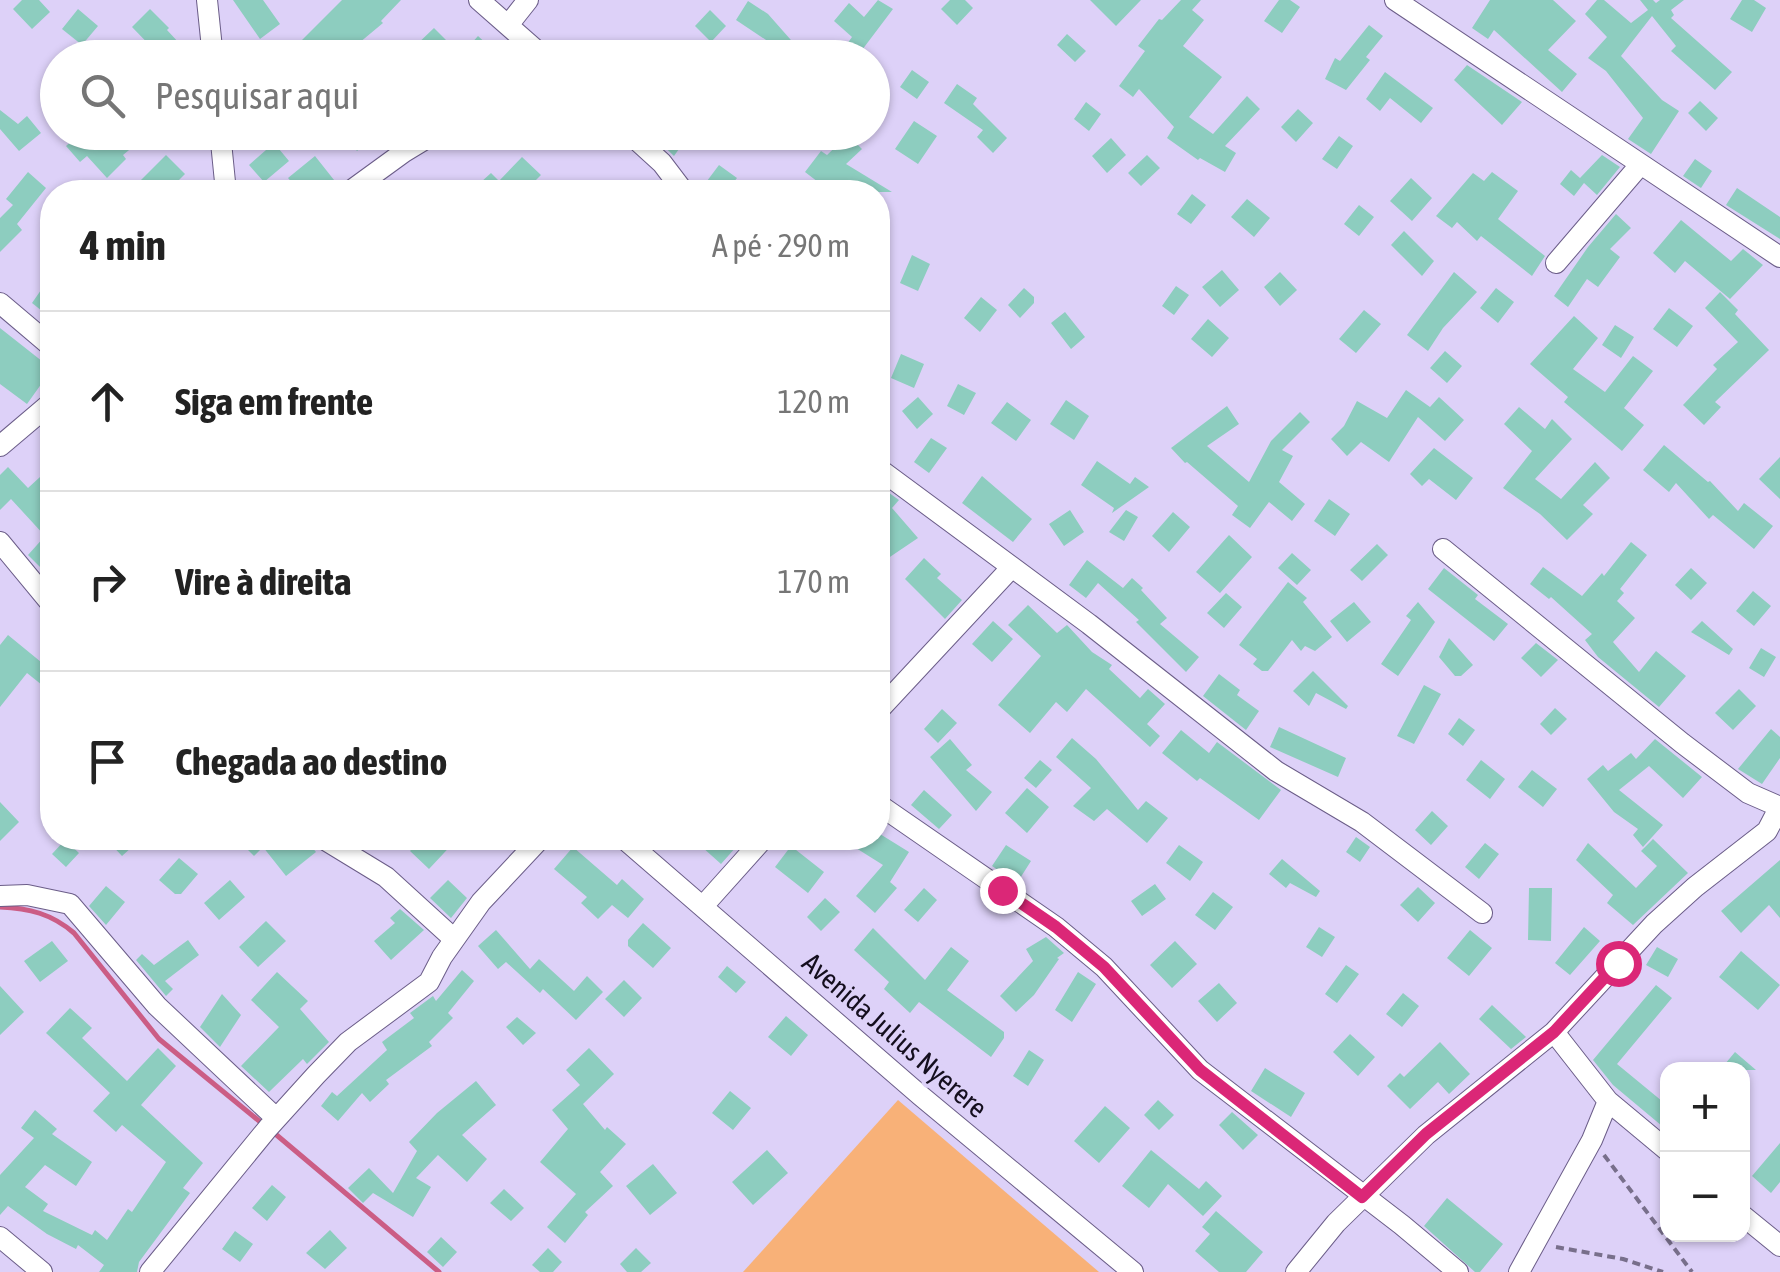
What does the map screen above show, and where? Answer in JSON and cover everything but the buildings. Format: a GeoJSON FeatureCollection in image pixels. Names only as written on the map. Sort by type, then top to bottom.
{"type":"FeatureCollection","features":[{"type":"Feature","properties":{"kind":"street"},"geometry":{"type":"LineString","coordinates":[[206,0],[210,40]]}},
{"type":"Feature","properties":{"kind":"street"},"geometry":{"type":"LineString","coordinates":[[480,0],[522,40]]}},
{"type":"Feature","properties":{"kind":"street"},"geometry":{"type":"LineString","coordinates":[[508,24],[528,0]]}},
{"type":"Feature","properties":{"kind":"street"},"geometry":{"type":"LineString","coordinates":[[1395,0],[1780,257]]}},
{"type":"Feature","properties":{"kind":"street"},"geometry":{"type":"LineString","coordinates":[[222,150],[225,180]]}},
{"type":"Feature","properties":{"kind":"street"},"geometry":{"type":"LineString","coordinates":[[366,180],[407,150]]}},
{"type":"Feature","properties":{"kind":"street"},"geometry":{"type":"LineString","coordinates":[[648,150],[675,180]]}},
{"type":"Feature","properties":{"kind":"street"},"geometry":{"type":"LineString","coordinates":[[1556,263],[1640,165]]}},
{"type":"Feature","properties":{"kind":"street"},"geometry":{"type":"LineString","coordinates":[[0,303],[40,338]]}},
{"type":"Feature","properties":{"kind":"street"},"geometry":{"type":"LineString","coordinates":[[0,446],[40,412]]}},
{"type":"Feature","properties":{"kind":"street"},"geometry":{"type":"LineString","coordinates":[[890,477],[1276,771],[1362,822],[1482,914]]}},
{"type":"Feature","properties":{"kind":"street"},"geometry":{"type":"LineString","coordinates":[[0,542],[40,590]]}},
{"type":"Feature","properties":{"kind":"street"},"geometry":{"type":"LineString","coordinates":[[1296,1272],[1336,1223],[1426,1134],[1554,1032],[1654,924],[1768,831],[1780,807],[1748,793],[1682,744],[1443,549]]}},
{"type":"Feature","properties":{"kind":"street"},"geometry":{"type":"LineString","coordinates":[[890,698],[1012,567]]}},
{"type":"Feature","properties":{"kind":"street"},"geometry":{"type":"LineString","coordinates":[[890,812],[1056,927],[1104,967],[1200,1070],[1458,1272]]}},
{"type":"Feature","properties":{"kind":"street"},"geometry":{"type":"LineString","coordinates":[[342,850],[386,877],[454,939]]}},
{"type":"Feature","properties":{"kind":"street"},"geometry":{"type":"LineString","coordinates":[[150,1272],[276,1118],[348,1042],[429,982],[481,902],[530,850]]}},
{"type":"Feature","properties":{"kind":"street","name":"Avenida Julius Nyerere"},"geometry":{"type":"LineString","coordinates":[[638,850],[1133,1272]]}},
{"type":"Feature","properties":{"kind":"street"},"geometry":{"type":"LineString","coordinates":[[704,905],[753,850]]}},
{"type":"Feature","properties":{"kind":"street"},"geometry":{"type":"LineString","coordinates":[[0,896],[27,896],[70,904],[157,1006],[276,1118]]}},
{"type":"Feature","properties":{"kind":"street"},"geometry":{"type":"LineString","coordinates":[[1554,1032],[1608,1100],[1660,1144]]}},
{"type":"Feature","properties":{"kind":"street"},"geometry":{"type":"LineString","coordinates":[[1519,1272],[1592,1140],[1608,1100]]}},
{"type":"Feature","properties":{"kind":"street"},"geometry":{"type":"LineString","coordinates":[[1750,1222],[1780,1246]]}},
{"type":"Feature","properties":{"kind":"street"},"geometry":{"type":"LineString","coordinates":[[0,1237],[42,1272]]}},
{"type":"Feature","properties":{"kind":"path"},"geometry":{"type":"LineString","coordinates":[[1592,1140],[1692,1272]]}},
{"type":"Feature","properties":{"kind":"path"},"geometry":{"type":"LineString","coordinates":[[1535,1244],[1624,1259],[1663,1272]]}},
{"type":"Feature","properties":{"kind":"shaded area"},"geometry":{"type":"Polygon","coordinates":[[[898,1100],[1099,1272],[743,1272],[898,1100]]]}},
{"type":"Feature","properties":{"kind":"waterway"},"geometry":{"type":"LineString","coordinates":[[0,907],[40,913],[74,933],[159,1039],[264,1125]]}},
{"type":"Feature","properties":{"kind":"waterway"},"geometry":{"type":"LineString","coordinates":[[273,1132],[439,1272]]}},
{"type":"Feature","properties":{"kind":"route"},"geometry":{"type":"LineString","coordinates":[[1002,890],[1056,927],[1104,967],[1200,1070],[1362,1197],[1426,1134],[1554,1032],[1618,963]]}}]}
